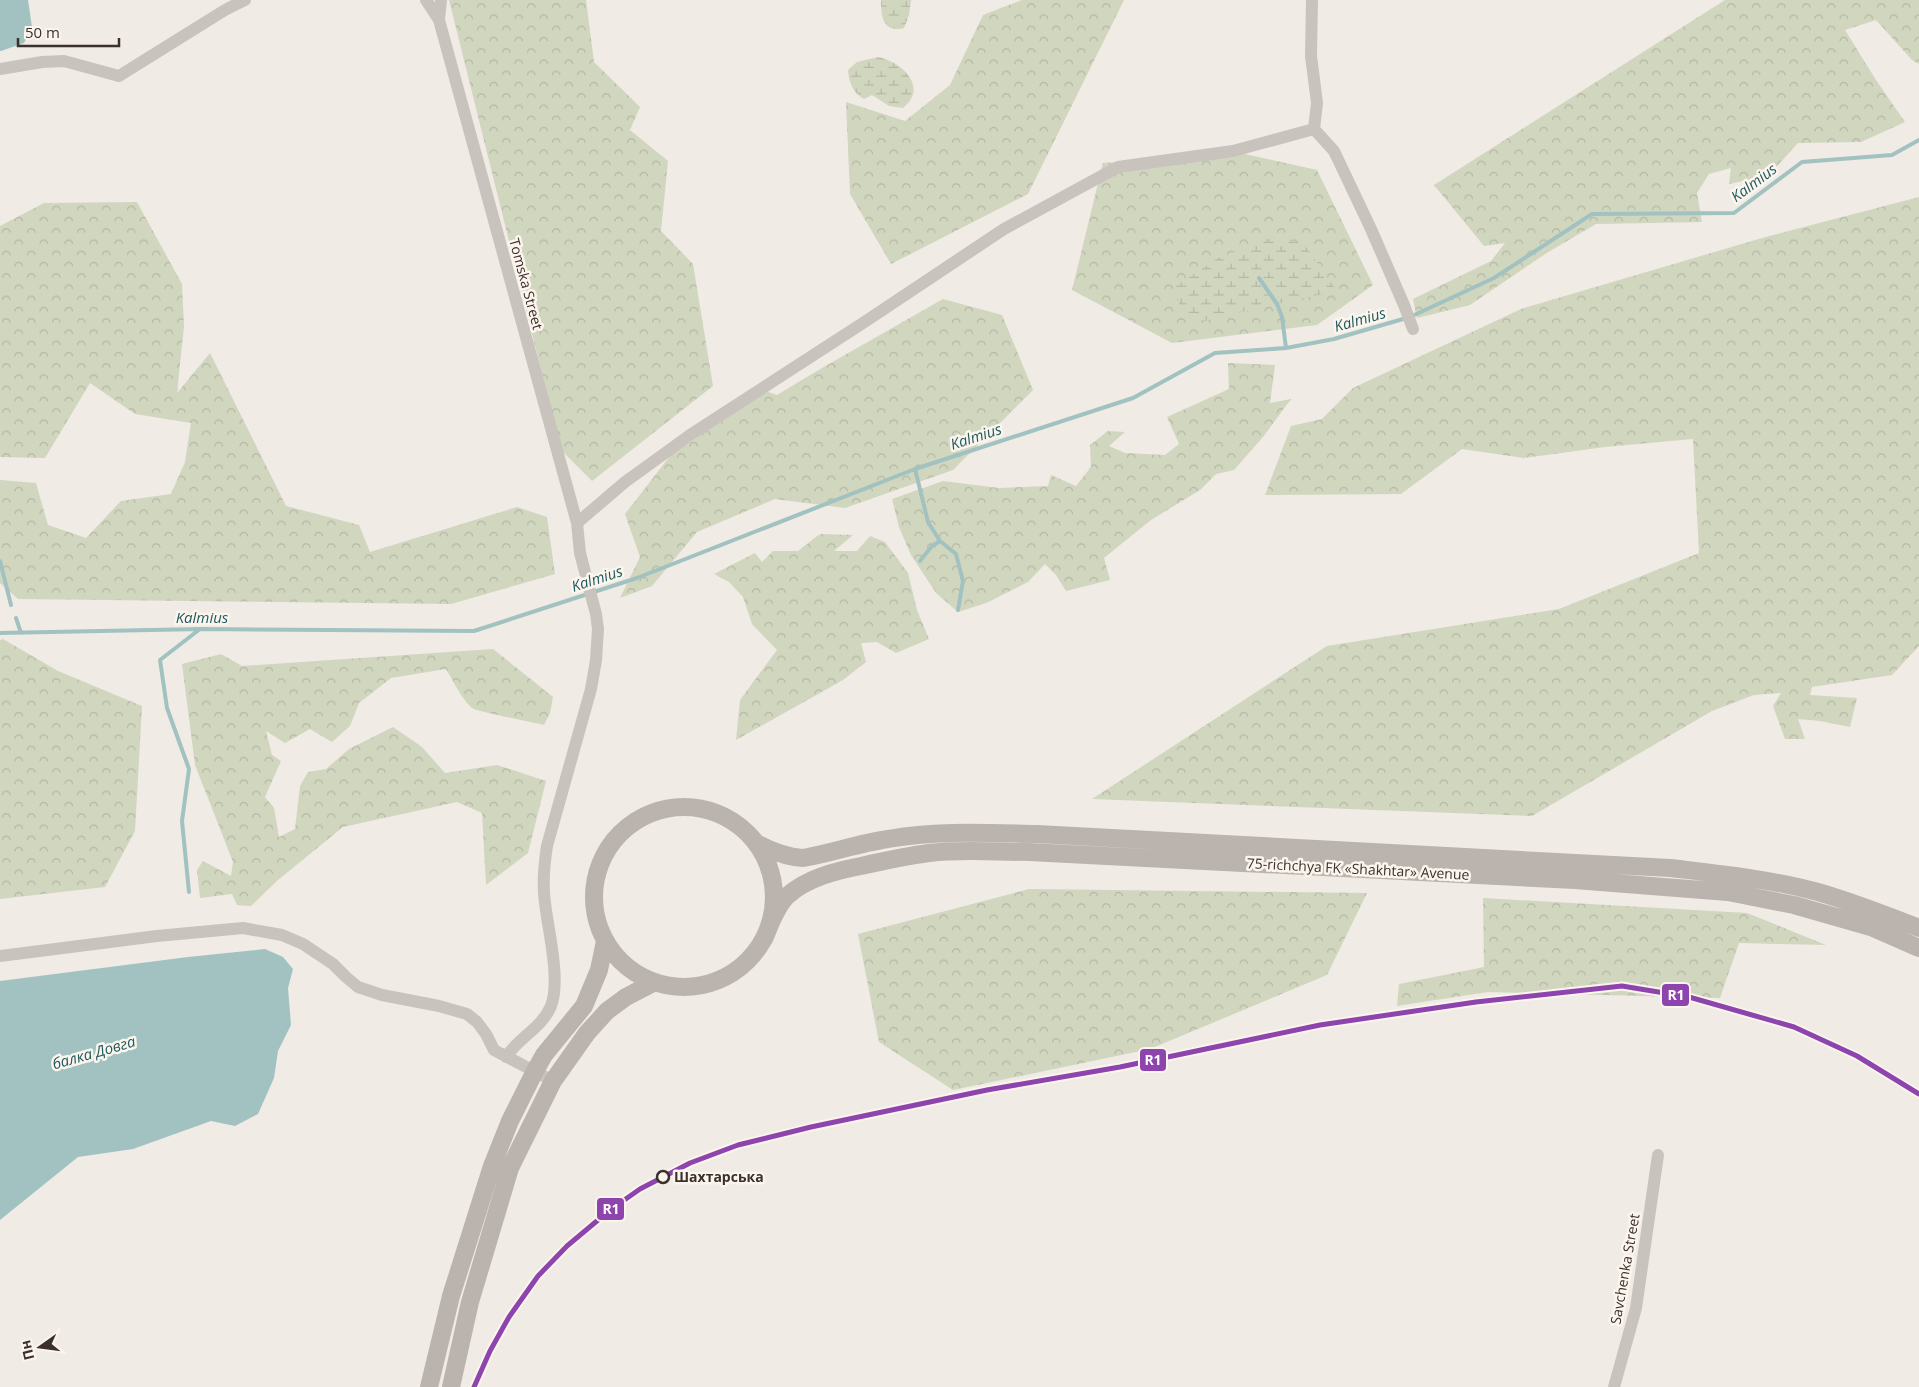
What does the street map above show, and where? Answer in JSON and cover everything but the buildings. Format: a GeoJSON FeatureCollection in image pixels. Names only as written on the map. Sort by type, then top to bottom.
{"type":"FeatureCollection","features":[{"type":"Feature","properties":{"kind":"main road"},"geometry":{"type":"LineString","coordinates":[[695,806],[719,813],[741,826],[758,844],[772,874],[774,908],[764,939],[749,960],[729,975],[705,985],[680,987],[655,982],[640,976],[615,955],[605,941],[596,918],[594,893],[598,868],[609,846],[625,827],[646,814],[670,807],[695,806]]}},
{"type":"Feature","properties":{"kind":"main road","name":"75-richchya FK «Shakhtar» Avenue"},"geometry":{"type":"LineString","coordinates":[[758,844],[774,853],[803,858],[888,839],[927,834],[972,833],[1067,836],[1670,868],[1746,877],[1818,892],[1919,928]]}},
{"type":"Feature","properties":{"kind":"main road","name":"75-richchya FK «Shakhtar» Avenue"},"geometry":{"type":"LineString","coordinates":[[764,939],[778,907],[786,897],[802,884],[814,879],[852,868],[930,853],[1029,852],[1575,880],[1728,892],[1794,905],[1872,927],[1919,948]]}},
{"type":"Feature","properties":{"kind":"main road"},"geometry":{"type":"LineString","coordinates":[[430,1387],[451,1296],[492,1166],[510,1121],[544,1055],[584,1006],[599,970],[605,941]]}},
{"type":"Feature","properties":{"kind":"main road"},"geometry":{"type":"LineString","coordinates":[[451,1387],[470,1302],[510,1168],[553,1081],[587,1033],[607,1011],[626,997],[655,982]]}},
{"type":"Feature","properties":{"kind":"street"},"geometry":{"type":"LineString","coordinates":[[0,70],[42,62],[64,61],[119,76],[223,5],[245,0]]}},
{"type":"Feature","properties":{"kind":"street","name":"Tomska Street"},"geometry":{"type":"LineString","coordinates":[[426,0],[439,20],[577,523],[580,553],[596,614],[598,629],[591,689],[547,846],[544,863],[543,882],[552,946],[554,978],[552,1004],[543,1021],[520,1040],[506,1057]]}},
{"type":"Feature","properties":{"kind":"street"},"geometry":{"type":"LineString","coordinates":[[439,20],[441,0]]}},
{"type":"Feature","properties":{"kind":"street"},"geometry":{"type":"LineString","coordinates":[[1312,0],[1312,56],[1317,103],[1314,129],[1334,151],[1404,305],[1413,329]]}},
{"type":"Feature","properties":{"kind":"street"},"geometry":{"type":"LineString","coordinates":[[577,523],[625,482],[690,435],[1004,229],[1118,167],[1233,151],[1314,129]]}},
{"type":"Feature","properties":{"kind":"street"},"geometry":{"type":"LineString","coordinates":[[0,956],[157,936],[243,928],[282,935],[303,944],[334,964],[346,978],[358,987],[382,995],[439,1006],[467,1014],[482,1028],[494,1050],[553,1081]]}},
{"type":"Feature","properties":{"kind":"street","name":"Savchenka Street"},"geometry":{"type":"LineString","coordinates":[[1614,1387],[1636,1308],[1658,1154]]}},
{"type":"Feature","properties":{"kind":"green space"},"geometry":{"type":"Polygon","coordinates":[[[449,0],[586,0],[594,62],[640,107],[630,130],[668,161],[661,231],[693,264],[713,386],[592,481],[561,450],[449,0]]]}},
{"type":"Feature","properties":{"kind":"green space"},"geometry":{"type":"Polygon","coordinates":[[[881,0],[911,0],[909,15],[904,28],[897,29],[887,26],[883,18],[881,0]]]}},
{"type":"Feature","properties":{"kind":"green space"},"geometry":{"type":"Polygon","coordinates":[[[1022,0],[1124,0],[1028,194],[891,264],[850,194],[846,102],[905,121],[950,85],[983,15],[1022,0]]]}},
{"type":"Feature","properties":{"kind":"green space"},"geometry":{"type":"Polygon","coordinates":[[[1725,0],[1919,0],[1919,64],[1912,60],[1876,20],[1845,30],[1905,122],[1861,142],[1798,143],[1769,175],[1729,184],[1731,168],[1709,174],[1697,193],[1702,222],[1596,224],[1545,254],[1470,305],[1417,318],[1413,299],[1491,261],[1505,243],[1484,246],[1434,185],[1725,0]]]}},
{"type":"Feature","properties":{"kind":"green space"},"geometry":{"type":"Polygon","coordinates":[[[878,57],[896,64],[909,76],[913,84],[910,100],[903,108],[889,106],[872,95],[864,99],[852,86],[848,70],[857,62],[878,57]]]}},
{"type":"Feature","properties":{"kind":"green space"},"geometry":{"type":"Polygon","coordinates":[[[1245,154],[1317,170],[1373,285],[1317,325],[1172,343],[1072,290],[1103,163],[1245,154]]]}},
{"type":"Feature","properties":{"kind":"green space"},"geometry":{"type":"Polygon","coordinates":[[[1919,197],[1919,646],[1892,675],[1812,687],[1810,695],[1857,698],[1850,727],[1798,719],[1805,739],[1785,739],[1773,706],[1781,693],[1754,695],[1712,711],[1532,816],[1092,799],[1327,646],[1559,609],[1699,553],[1693,439],[1605,447],[1524,458],[1462,449],[1401,494],[1265,495],[1291,426],[1322,419],[1353,388],[1521,309],[1762,238],[1919,197]]]}},
{"type":"Feature","properties":{"kind":"green space"},"geometry":{"type":"Polygon","coordinates":[[[137,202],[182,284],[184,326],[177,393],[210,353],[286,506],[359,525],[370,552],[517,507],[547,517],[555,574],[451,604],[18,599],[0,583],[0,480],[36,483],[48,525],[86,538],[121,501],[171,494],[185,462],[191,423],[135,414],[90,383],[45,458],[0,457],[0,226],[44,203],[137,202]]]}},
{"type":"Feature","properties":{"kind":"green space"},"geometry":{"type":"Polygon","coordinates":[[[1272,239],[1303,243],[1337,291],[1188,325],[1173,288],[1218,258],[1272,239]]]}},
{"type":"Feature","properties":{"kind":"green space"},"geometry":{"type":"Polygon","coordinates":[[[943,299],[1002,315],[1033,390],[953,470],[845,508],[775,499],[697,532],[652,586],[620,598],[640,557],[625,514],[670,456],[765,391],[777,395],[943,299]]]}},
{"type":"Feature","properties":{"kind":"green space"},"geometry":{"type":"Polygon","coordinates":[[[1228,363],[1275,365],[1270,403],[1291,399],[1263,437],[1234,470],[1216,474],[1200,490],[1151,520],[1104,558],[1110,580],[1066,591],[1056,575],[1045,564],[1028,582],[986,603],[958,612],[936,593],[911,555],[899,527],[892,499],[943,481],[999,488],[1048,486],[1051,475],[1076,486],[1091,467],[1090,445],[1108,431],[1125,432],[1109,446],[1125,453],[1165,455],[1179,444],[1167,417],[1229,389],[1228,363]]]}},
{"type":"Feature","properties":{"kind":"green space"},"geometry":{"type":"Polygon","coordinates":[[[820,534],[853,535],[834,551],[857,551],[870,536],[885,542],[908,573],[917,610],[929,639],[896,653],[877,642],[861,643],[866,662],[843,680],[736,740],[740,700],[777,650],[752,624],[743,597],[729,582],[714,574],[755,553],[762,562],[773,551],[798,551],[820,534]]]}},
{"type":"Feature","properties":{"kind":"green space"},"geometry":{"type":"Polygon","coordinates":[[[3,639],[58,671],[142,706],[135,831],[105,887],[0,899],[0,640],[3,639]]]}},
{"type":"Feature","properties":{"kind":"green space"},"geometry":{"type":"Polygon","coordinates":[[[493,649],[553,697],[550,713],[544,725],[472,708],[461,695],[446,669],[391,678],[359,703],[350,726],[332,742],[310,729],[285,743],[266,731],[272,755],[281,761],[265,797],[274,808],[279,837],[295,829],[300,786],[308,772],[326,769],[349,749],[393,727],[422,747],[445,773],[497,765],[546,781],[528,853],[486,885],[482,813],[457,802],[343,827],[278,880],[251,906],[237,905],[232,894],[200,898],[197,870],[203,861],[231,876],[233,862],[195,765],[182,664],[221,654],[242,666],[493,649]]]}},
{"type":"Feature","properties":{"kind":"green space"},"geometry":{"type":"Polygon","coordinates":[[[1029,889],[1367,893],[1327,975],[1150,1049],[953,1090],[879,1042],[858,934],[1029,889]]]}},
{"type":"Feature","properties":{"kind":"green space"},"geometry":{"type":"Polygon","coordinates":[[[1483,898],[1747,913],[1826,945],[1739,943],[1720,998],[1488,992],[1397,1006],[1399,984],[1484,967],[1483,898]]]}},
{"type":"Feature","properties":{"kind":"water"},"geometry":{"type":"Polygon","coordinates":[[[0,0],[28,0],[32,27],[24,43],[1,51],[0,51],[0,0]]]}},
{"type":"Feature","properties":{"kind":"water"},"geometry":{"type":"Polygon","coordinates":[[[265,949],[283,957],[293,969],[288,988],[291,1025],[278,1051],[274,1078],[258,1114],[235,1126],[211,1121],[133,1149],[78,1157],[0,1220],[0,981],[265,949]]]}},
{"type":"Feature","properties":{"kind":"waterway","name":"Kalmius"},"geometry":{"type":"LineString","coordinates":[[0,633],[201,629],[474,631],[637,578],[915,469],[1133,398],[1215,353],[1286,348],[1334,339],[1410,317],[1494,278],[1592,214],[1734,213],[1802,162],[1892,155],[1919,140]]}},
{"type":"Feature","properties":{"kind":"waterway"},"geometry":{"type":"LineString","coordinates":[[1259,278],[1277,304],[1282,317],[1286,348]]}},
{"type":"Feature","properties":{"kind":"waterway"},"geometry":{"type":"LineString","coordinates":[[915,469],[928,522],[940,541],[956,554],[963,581],[958,610]]}},
{"type":"Feature","properties":{"kind":"waterway"},"geometry":{"type":"LineString","coordinates":[[920,561],[932,546],[940,541]]}},
{"type":"Feature","properties":{"kind":"waterway"},"geometry":{"type":"LineString","coordinates":[[0,561],[11,605]]}},
{"type":"Feature","properties":{"kind":"waterway"},"geometry":{"type":"LineString","coordinates":[[16,618],[21,633]]}},
{"type":"Feature","properties":{"kind":"waterway","name":"балка Довга"},"geometry":{"type":"LineString","coordinates":[[189,892],[182,821],[189,769],[167,708],[160,660],[200,629]]}},
{"type":"Feature","properties":{"kind":"transit line","name":"R1"},"geometry":{"type":"LineString","coordinates":[[474,1387],[490,1351],[509,1317],[538,1276],[567,1246],[610,1210],[640,1189],[690,1163],[738,1145],[811,1127],[987,1090],[1120,1067],[1320,1025],[1476,1002],[1622,986],[1689,997],[1794,1027],[1857,1056],[1919,1094]]}},
{"type":"Feature","properties":{"kind":"place","name":"Шахтарська"},"geometry":{"type":"Point","coordinates":[663,1177]}}]}
